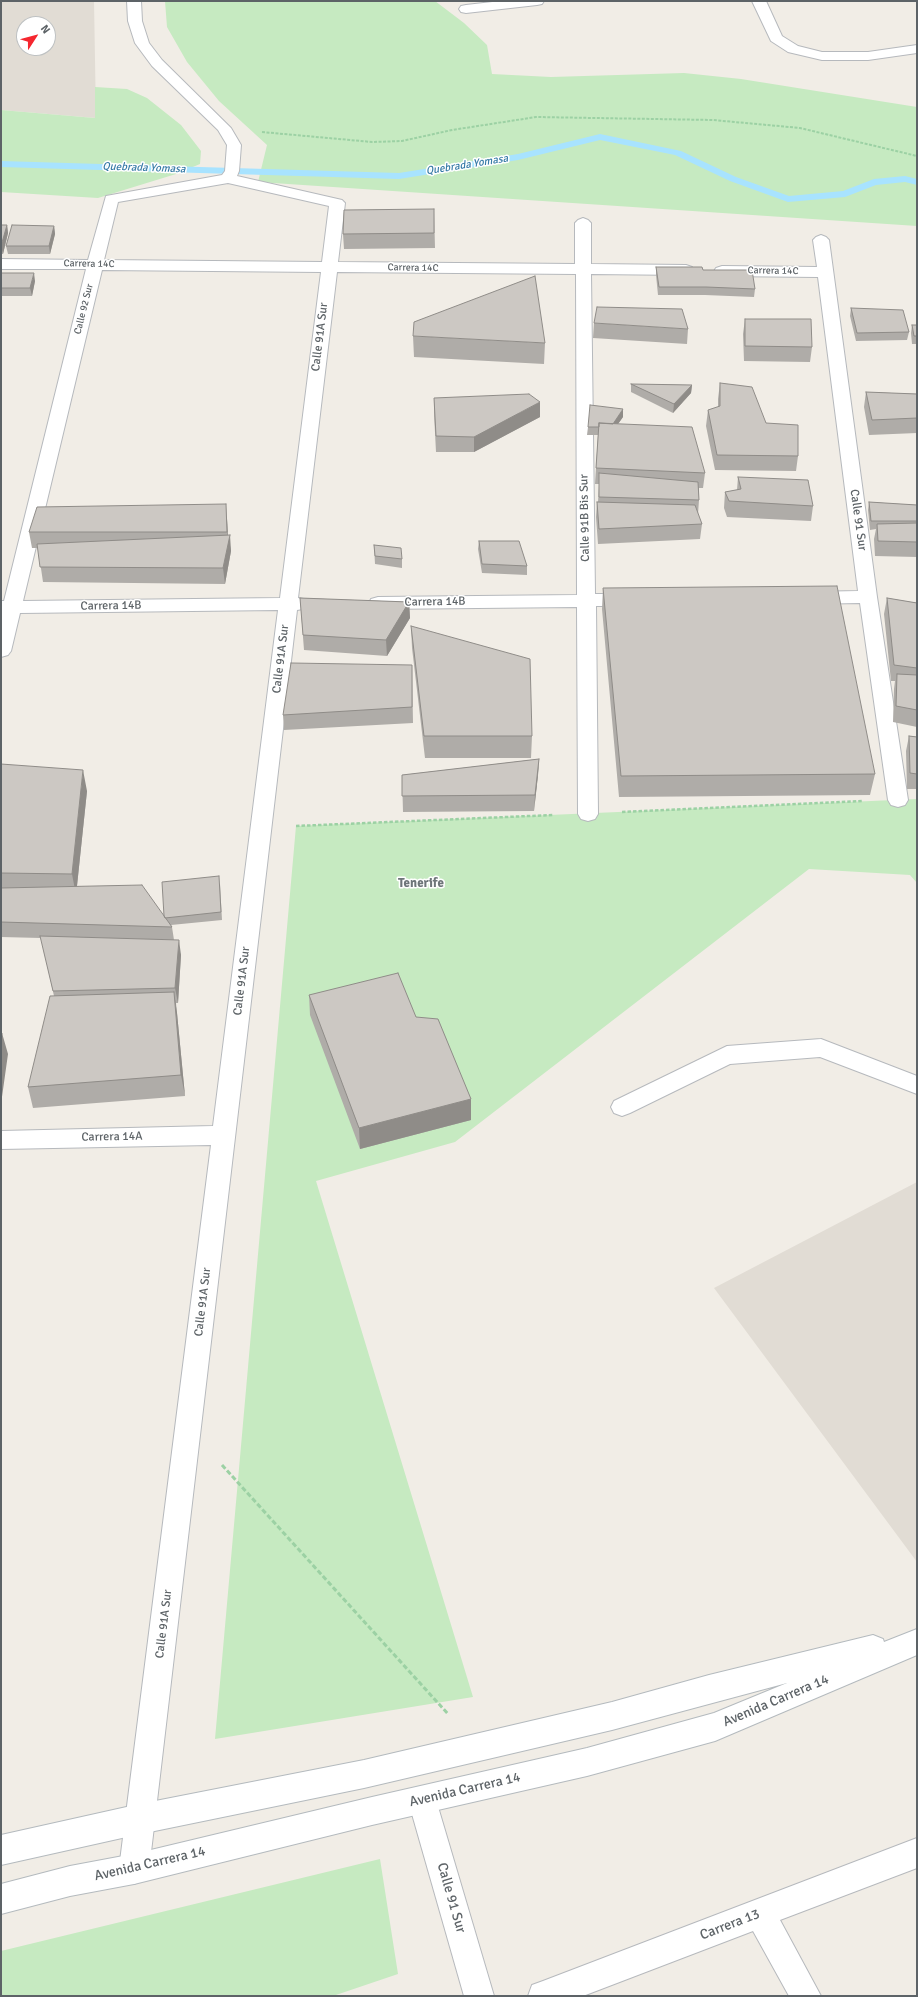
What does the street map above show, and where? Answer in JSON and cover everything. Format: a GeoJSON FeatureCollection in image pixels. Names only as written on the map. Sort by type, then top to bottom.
{"type":"FeatureCollection","features":[{"type":"Feature","properties":{"kind":"street"},"geometry":{"type":"LineString","coordinates":[[134,1],[135,21],[142,43],[157,63],[224,128],[234,145],[230,175]]}},
{"type":"Feature","properties":{"kind":"street"},"geometry":{"type":"LineString","coordinates":[[466,9],[537,1]]}},
{"type":"Feature","properties":{"kind":"street"},"geometry":{"type":"LineString","coordinates":[[759,1],[776,38],[794,50],[822,56],[883,55],[917,48]]}},
{"type":"Feature","properties":{"kind":"street"},"geometry":{"type":"LineString","coordinates":[[883,55],[910,64]]}},
{"type":"Feature","properties":{"kind":"street","name":"Calle 92 Sur"},"geometry":{"type":"LineString","coordinates":[[1,651],[6,607],[111,199],[230,175]]}},
{"type":"Feature","properties":{"kind":"street","name":"Calle 91A Sur"},"geometry":{"type":"LineString","coordinates":[[134,1869],[337,203],[230,175]]}},
{"type":"Feature","properties":{"kind":"street","name":"Calle 91B Bis Sur"},"geometry":{"type":"LineString","coordinates":[[583,223],[588,814]]}},
{"type":"Feature","properties":{"kind":"street","name":"Calle 91 Sur"},"geometry":{"type":"LineString","coordinates":[[821,240],[868,597],[898,800]]}},
{"type":"Feature","properties":{"kind":"street","name":"Carrera 14C"},"geometry":{"type":"LineString","coordinates":[[1,264],[825,272]]}},
{"type":"Feature","properties":{"kind":"street"},"geometry":{"type":"LineString","coordinates":[[790,598],[868,597]]}},
{"type":"Feature","properties":{"kind":"street","name":"Carrera 14B"},"geometry":{"type":"LineString","coordinates":[[359,603],[649,600]]}},
{"type":"Feature","properties":{"kind":"street","name":"Carrera 14B"},"geometry":{"type":"LineString","coordinates":[[6,607],[320,603]]}},
{"type":"Feature","properties":{"kind":"street"},"geometry":{"type":"LineString","coordinates":[[622,1107],[727,1055],[766,1052],[821,1048],[917,1085]]}},
{"type":"Feature","properties":{"kind":"street","name":"Carrera 14A"},"geometry":{"type":"LineString","coordinates":[[1,1140],[224,1135]]}},
{"type":"Feature","properties":{"kind":"street","name":"Avenida Carrera 14"},"geometry":{"type":"LineString","coordinates":[[1,1850],[140,1819],[364,1774],[612,1716],[717,1687],[917,1637]]}},
{"type":"Feature","properties":{"kind":"street","name":"Avenida Carrera 14"},"geometry":{"type":"LineString","coordinates":[[1,1899],[70,1881],[134,1869],[587,1762],[715,1727],[917,1642]]}},
{"type":"Feature","properties":{"kind":"street","name":"Calle 91 Sur"},"geometry":{"type":"LineString","coordinates":[[422,1800],[480,1996]]}},
{"type":"Feature","properties":{"kind":"street","name":"Carrera 13"},"geometry":{"type":"LineString","coordinates":[[543,1996],[917,1853]]}},
{"type":"Feature","properties":{"kind":"street"},"geometry":{"type":"LineString","coordinates":[[760,1914],[806,1996]]}},
{"type":"Feature","properties":{"kind":"path"},"geometry":{"type":"LineString","coordinates":[[224,128],[372,142],[402,141],[452,130],[536,117],[713,120],[800,128],[917,156]]}},
{"type":"Feature","properties":{"kind":"path"},"geometry":{"type":"LineString","coordinates":[[188,1427],[450,1716]]}},
{"type":"Feature","properties":{"kind":"shaded area"},"geometry":{"type":"Polygon","coordinates":[[[1,1],[94,1],[96,118],[1,110],[1,1]]]}},
{"type":"Feature","properties":{"kind":"shaded area"},"geometry":{"type":"Polygon","coordinates":[[[917,1182],[917,1562],[714,1288],[917,1182]]]}},
{"type":"Feature","properties":{"kind":"green space"},"geometry":{"type":"Polygon","coordinates":[[[165,1],[435,1],[464,23],[487,45],[492,74],[551,77],[684,73],[741,79],[917,107],[917,226],[258,182],[267,145],[219,101],[187,62],[167,27],[165,1]]]}},
{"type":"Feature","properties":{"kind":"green space"},"geometry":{"type":"Polygon","coordinates":[[[95,87],[127,89],[147,98],[181,125],[201,151],[200,164],[176,174],[98,198],[1,192],[1,110],[95,118],[95,87]]]}},
{"type":"Feature","properties":{"kind":"green space"},"geometry":{"type":"Polygon","coordinates":[[[917,799],[917,883],[910,875],[809,869],[455,1142],[316,1181],[473,1697],[215,1739],[296,826],[917,799]]]}},
{"type":"Feature","properties":{"kind":"green space"},"geometry":{"type":"Polygon","coordinates":[[[380,1859],[398,1974],[333,1996],[1,1996],[1,1951],[380,1859]]]}},
{"type":"Feature","properties":{"kind":"building"},"geometry":{"type":"Polygon","coordinates":[[[434,209],[434,233],[343,234],[344,210],[434,209]]]}},
{"type":"Feature","properties":{"kind":"building"},"geometry":{"type":"Polygon","coordinates":[[[1,225],[7,225],[1,246],[1,225]]]}},
{"type":"Feature","properties":{"kind":"building"},"geometry":{"type":"Polygon","coordinates":[[[12,225],[54,226],[49,246],[6,246],[12,225]]]}},
{"type":"Feature","properties":{"kind":"building"},"geometry":{"type":"Polygon","coordinates":[[[656,267],[702,267],[703,270],[752,270],[755,289],[659,287],[656,267]]]}},
{"type":"Feature","properties":{"kind":"building"},"geometry":{"type":"Polygon","coordinates":[[[1,273],[34,273],[30,288],[1,288],[1,273]]]}},
{"type":"Feature","properties":{"kind":"building"},"geometry":{"type":"Polygon","coordinates":[[[535,276],[545,343],[413,336],[414,322],[535,276]]]}},
{"type":"Feature","properties":{"kind":"building"},"geometry":{"type":"Polygon","coordinates":[[[597,307],[682,309],[688,329],[594,323],[597,307]]]}},
{"type":"Feature","properties":{"kind":"building"},"geometry":{"type":"Polygon","coordinates":[[[851,308],[903,310],[909,332],[857,333],[851,308]]]}},
{"type":"Feature","properties":{"kind":"building"},"geometry":{"type":"Polygon","coordinates":[[[745,319],[811,319],[812,347],[745,346],[745,319]]]}},
{"type":"Feature","properties":{"kind":"building"},"geometry":{"type":"Polygon","coordinates":[[[912,325],[917,325],[917,336],[914,336],[912,325]]]}},
{"type":"Feature","properties":{"kind":"building"},"geometry":{"type":"Polygon","coordinates":[[[720,383],[752,387],[766,423],[798,425],[798,456],[717,455],[708,410],[720,406],[720,383]]]}},
{"type":"Feature","properties":{"kind":"building"},"geometry":{"type":"Polygon","coordinates":[[[631,384],[692,385],[674,404],[631,384]]]}},
{"type":"Feature","properties":{"kind":"building"},"geometry":{"type":"Polygon","coordinates":[[[866,392],[917,394],[917,418],[872,420],[866,392]]]}},
{"type":"Feature","properties":{"kind":"building"},"geometry":{"type":"Polygon","coordinates":[[[529,394],[540,402],[474,437],[436,436],[434,398],[529,394]]]}},
{"type":"Feature","properties":{"kind":"building"},"geometry":{"type":"Polygon","coordinates":[[[590,405],[623,409],[613,424],[599,423],[599,427],[588,427],[590,405]]]}},
{"type":"Feature","properties":{"kind":"building"},"geometry":{"type":"Polygon","coordinates":[[[599,423],[692,427],[705,473],[596,468],[599,423]]]}},
{"type":"Feature","properties":{"kind":"building"},"geometry":{"type":"Polygon","coordinates":[[[599,473],[698,482],[699,500],[599,497],[599,473]]]}},
{"type":"Feature","properties":{"kind":"building"},"geometry":{"type":"Polygon","coordinates":[[[738,477],[808,480],[813,506],[729,501],[725,492],[741,489],[738,477]]]}},
{"type":"Feature","properties":{"kind":"building"},"geometry":{"type":"Polygon","coordinates":[[[597,502],[695,505],[702,524],[599,529],[597,502]]]}},
{"type":"Feature","properties":{"kind":"building"},"geometry":{"type":"Polygon","coordinates":[[[869,502],[917,505],[917,521],[871,521],[869,502]]]}},
{"type":"Feature","properties":{"kind":"building"},"geometry":{"type":"Polygon","coordinates":[[[226,504],[227,532],[29,532],[37,507],[226,504]]]}},
{"type":"Feature","properties":{"kind":"building"},"geometry":{"type":"Polygon","coordinates":[[[917,523],[917,542],[878,541],[877,524],[917,523]]]}},
{"type":"Feature","properties":{"kind":"building"},"geometry":{"type":"Polygon","coordinates":[[[230,535],[223,568],[40,567],[37,544],[230,535]]]}},
{"type":"Feature","properties":{"kind":"building"},"geometry":{"type":"Polygon","coordinates":[[[479,541],[519,541],[527,566],[482,564],[479,541]]]}},
{"type":"Feature","properties":{"kind":"building"},"geometry":{"type":"Polygon","coordinates":[[[374,545],[401,548],[402,559],[375,556],[374,545]]]}},
{"type":"Feature","properties":{"kind":"building"},"geometry":{"type":"Polygon","coordinates":[[[837,586],[875,774],[621,776],[603,588],[837,586]]]}},
{"type":"Feature","properties":{"kind":"building"},"geometry":{"type":"Polygon","coordinates":[[[300,598],[409,602],[386,640],[303,635],[300,598]]]}},
{"type":"Feature","properties":{"kind":"building"},"geometry":{"type":"Polygon","coordinates":[[[887,598],[917,603],[917,668],[894,665],[887,598]]]}},
{"type":"Feature","properties":{"kind":"building"},"geometry":{"type":"Polygon","coordinates":[[[411,626],[530,659],[532,736],[424,736],[411,626]]]}},
{"type":"Feature","properties":{"kind":"building"},"geometry":{"type":"Polygon","coordinates":[[[291,663],[412,665],[412,707],[283,715],[291,663]]]}},
{"type":"Feature","properties":{"kind":"building"},"geometry":{"type":"Polygon","coordinates":[[[897,674],[917,675],[917,710],[896,706],[897,674]]]}},
{"type":"Feature","properties":{"kind":"building"},"geometry":{"type":"Polygon","coordinates":[[[909,736],[917,737],[917,774],[910,773],[909,736]]]}},
{"type":"Feature","properties":{"kind":"building"},"geometry":{"type":"Polygon","coordinates":[[[539,759],[535,795],[402,796],[402,775],[539,759]]]}},
{"type":"Feature","properties":{"kind":"building"},"geometry":{"type":"Polygon","coordinates":[[[1,764],[83,770],[72,874],[1,873],[1,764]]]}},
{"type":"Feature","properties":{"kind":"building"},"geometry":{"type":"Polygon","coordinates":[[[219,876],[221,912],[165,918],[162,882],[219,876]]]}},
{"type":"Feature","properties":{"kind":"building"},"geometry":{"type":"Polygon","coordinates":[[[142,885],[172,927],[1,922],[1,888],[142,885]]]}},
{"type":"Feature","properties":{"kind":"building"},"geometry":{"type":"Polygon","coordinates":[[[40,936],[179,940],[175,988],[53,991],[40,936]]]}},
{"type":"Feature","properties":{"kind":"building"},"geometry":{"type":"Polygon","coordinates":[[[398,973],[416,1017],[438,1019],[471,1099],[359,1128],[309,995],[398,973]]]}},
{"type":"Feature","properties":{"kind":"building"},"geometry":{"type":"Polygon","coordinates":[[[174,992],[181,1075],[28,1087],[50,996],[174,992]]]}},
{"type":"Feature","properties":{"kind":"waterway","name":"Quebrada Yomasa"},"geometry":{"type":"LineString","coordinates":[[1,164],[399,176],[518,157],[600,137],[678,153],[733,179],[788,199],[845,194],[874,182],[905,179],[917,182]]}},
{"type":"Feature","properties":{"kind":"district","name":"Tenerife"},"geometry":{"type":"Point","coordinates":[421,884]}}]}
